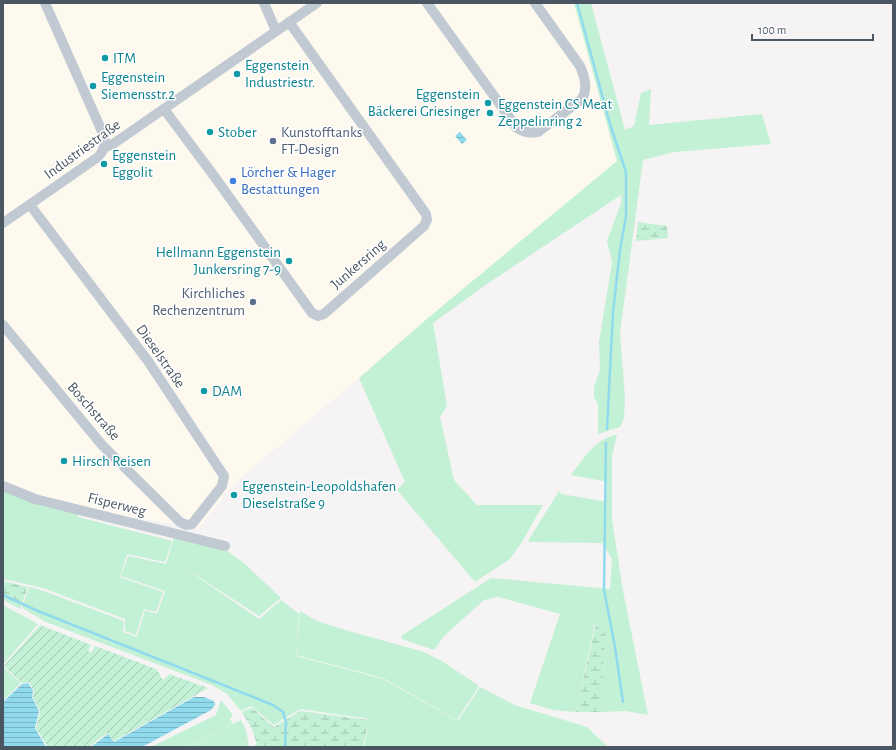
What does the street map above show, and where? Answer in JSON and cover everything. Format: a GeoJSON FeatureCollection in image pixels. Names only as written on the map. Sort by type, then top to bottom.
{"type":"FeatureCollection","features":[{"type":"Feature","properties":{"kind":"street"},"geometry":{"type":"LineString","coordinates":[[45,3],[104,136],[106,142],[105,147]]}},
{"type":"Feature","properties":{"kind":"street"},"geometry":{"type":"LineString","coordinates":[[264,3],[276,31]]}},
{"type":"Feature","properties":{"kind":"street","name":"Industriestraße"},"geometry":{"type":"LineString","coordinates":[[3,223],[98,157],[103,152],[105,147],[114,144],[317,3]]}},
{"type":"Feature","properties":{"kind":"street"},"geometry":{"type":"LineString","coordinates":[[427,3],[517,128],[523,132],[529,133],[538,132],[582,99],[585,93],[586,85],[580,66],[535,3]]}},
{"type":"Feature","properties":{"kind":"street","name":"Junkersring"},"geometry":{"type":"LineString","coordinates":[[164,109],[312,313],[318,316],[324,314],[424,226],[427,220],[426,214],[289,22]]}},
{"type":"Feature","properties":{"kind":"street","name":"Dieselstraße"},"geometry":{"type":"LineString","coordinates":[[30,205],[148,361],[224,476],[222,486],[192,524],[186,525]]}},
{"type":"Feature","properties":{"kind":"street","name":"Boschstraße"},"geometry":{"type":"LineString","coordinates":[[3,325],[102,445],[180,522],[186,525]]}},
{"type":"Feature","properties":{"kind":"street","name":"Fisperweg"},"geometry":{"type":"LineString","coordinates":[[3,486],[42,501],[226,546]]}},
{"type":"Feature","properties":{"kind":"shaded area"},"geometry":{"type":"Polygon","coordinates":[[[3,3],[574,3],[617,161],[428,318],[237,481],[198,529],[110,513],[34,494],[3,481],[3,3]]]}},
{"type":"Feature","properties":{"kind":"green space"},"geometry":{"type":"Polygon","coordinates":[[[574,3],[591,3],[625,130],[634,126],[641,93],[651,89],[649,125],[762,114],[771,144],[674,152],[643,160],[620,333],[625,398],[624,418],[620,427],[598,434],[598,404],[594,397],[594,387],[600,370],[599,342],[612,262],[607,241],[621,203],[621,195],[484,286],[433,323],[447,406],[440,417],[454,480],[477,505],[543,505],[522,542],[510,559],[475,582],[397,490],[405,482],[359,378],[428,318],[617,161],[574,3]]]}},
{"type":"Feature","properties":{"kind":"green space"},"geometry":{"type":"Polygon","coordinates":[[[638,222],[667,226],[668,238],[636,241],[638,222]]]}},
{"type":"Feature","properties":{"kind":"green space"},"geometry":{"type":"Polygon","coordinates":[[[617,434],[612,457],[612,520],[623,591],[648,715],[625,711],[601,712],[606,624],[595,623],[576,712],[553,710],[530,703],[560,614],[498,597],[484,600],[444,636],[434,650],[402,639],[401,636],[491,578],[610,589],[612,559],[602,543],[528,541],[559,491],[561,494],[603,501],[606,500],[607,485],[603,481],[571,475],[590,450],[602,441],[617,434]]]}},
{"type":"Feature","properties":{"kind":"green space"},"geometry":{"type":"Polygon","coordinates":[[[3,490],[47,507],[78,514],[78,517],[172,541],[165,562],[127,554],[120,577],[163,592],[156,612],[144,609],[136,635],[125,631],[125,619],[43,588],[3,579],[3,490]]]}},
{"type":"Feature","properties":{"kind":"green space"},"geometry":{"type":"Polygon","coordinates":[[[174,537],[225,549],[245,564],[281,598],[259,616],[179,564],[259,619],[281,600],[299,614],[296,656],[383,679],[458,721],[480,687],[515,705],[587,727],[608,747],[364,747],[369,719],[300,709],[274,725],[251,706],[241,711],[227,694],[212,685],[46,622],[22,608],[29,587],[44,591],[124,621],[123,632],[137,637],[145,610],[157,614],[165,591],[121,576],[128,556],[166,564],[174,537]]]}},
{"type":"Feature","properties":{"kind":"green space"},"geometry":{"type":"Polygon","coordinates":[[[3,581],[28,587],[20,609],[3,600],[3,581]]]}},
{"type":"Feature","properties":{"kind":"green space"},"geometry":{"type":"Polygon","coordinates":[[[3,605],[38,624],[3,665],[3,605]]]}},
{"type":"Feature","properties":{"kind":"green space"},"geometry":{"type":"Polygon","coordinates":[[[300,611],[317,621],[424,652],[442,661],[479,686],[457,720],[383,678],[296,655],[300,611]]]}},
{"type":"Feature","properties":{"kind":"green space"},"geometry":{"type":"Polygon","coordinates":[[[596,623],[606,624],[601,712],[576,712],[596,623]]]}},
{"type":"Feature","properties":{"kind":"green space"},"geometry":{"type":"Polygon","coordinates":[[[40,625],[91,645],[88,651],[91,653],[95,646],[156,669],[161,678],[164,680],[169,674],[208,688],[114,741],[107,733],[89,747],[48,747],[36,728],[40,711],[33,697],[34,690],[29,682],[22,683],[4,666],[40,625]]]}},
{"type":"Feature","properties":{"kind":"green space"},"geometry":{"type":"Polygon","coordinates":[[[3,667],[21,683],[3,701],[3,667]]]}},
{"type":"Feature","properties":{"kind":"green space"},"geometry":{"type":"Polygon","coordinates":[[[221,700],[233,715],[230,719],[233,724],[188,747],[151,747],[216,715],[221,700]]]}},
{"type":"Feature","properties":{"kind":"green space"},"geometry":{"type":"Polygon","coordinates":[[[252,708],[274,727],[300,711],[369,720],[363,746],[254,747],[257,744],[252,729],[242,712],[252,708]]]}},
{"type":"Feature","properties":{"kind":"green space"},"geometry":{"type":"Polygon","coordinates":[[[241,720],[246,730],[249,747],[189,747],[241,720]]]}},
{"type":"Feature","properties":{"kind":"water"},"geometry":{"type":"Polygon","coordinates":[[[460,132],[467,140],[462,144],[455,136],[460,132]]]}},
{"type":"Feature","properties":{"kind":"water"},"geometry":{"type":"Polygon","coordinates":[[[28,683],[33,690],[32,697],[39,711],[35,728],[46,747],[3,747],[3,702],[22,684],[28,683]]]}},
{"type":"Feature","properties":{"kind":"water"},"geometry":{"type":"Polygon","coordinates":[[[194,697],[204,697],[214,701],[215,705],[211,710],[142,747],[91,747],[108,734],[114,742],[194,697]]]}},
{"type":"Feature","properties":{"kind":"waterway"},"geometry":{"type":"LineString","coordinates":[[577,3],[610,124],[626,172],[626,216],[620,250],[613,312],[607,429]]}},
{"type":"Feature","properties":{"kind":"waterway"},"geometry":{"type":"LineString","coordinates":[[606,443],[604,590],[615,647],[623,702]]}},
{"type":"Feature","properties":{"kind":"waterway"},"geometry":{"type":"LineString","coordinates":[[3,595],[38,611],[273,705],[283,712],[286,722],[285,747]]}},
{"type":"Feature","properties":{"kind":"place","name":"ITM"},"geometry":{"type":"Point","coordinates":[105,58]}},
{"type":"Feature","properties":{"kind":"place","name":"Eggenstein Industriestr."},"geometry":{"type":"Point","coordinates":[237,74]}},
{"type":"Feature","properties":{"kind":"place","name":"Eggenstein Siemensstr.2"},"geometry":{"type":"Point","coordinates":[93,86]}},
{"type":"Feature","properties":{"kind":"place","name":"Eggenstein Bäckerei Griesinger"},"geometry":{"type":"Point","coordinates":[488,103]}},
{"type":"Feature","properties":{"kind":"place","name":"Eggenstein CS Meat Zeppelinring 2"},"geometry":{"type":"Point","coordinates":[490,113]}},
{"type":"Feature","properties":{"kind":"place","name":"Stober"},"geometry":{"type":"Point","coordinates":[210,132]}},
{"type":"Feature","properties":{"kind":"place","name":"Kunstofftanks FT-Design"},"geometry":{"type":"Point","coordinates":[273,141]}},
{"type":"Feature","properties":{"kind":"place","name":"Eggenstein Eggolit"},"geometry":{"type":"Point","coordinates":[104,164]}},
{"type":"Feature","properties":{"kind":"place","name":"Lörcher & Hager Bestattungen"},"geometry":{"type":"Point","coordinates":[233,181]}},
{"type":"Feature","properties":{"kind":"place","name":"Hellmann Eggenstein Junkersring 7-9"},"geometry":{"type":"Point","coordinates":[289,261]}},
{"type":"Feature","properties":{"kind":"place","name":"Kirchliches Rechenzentrum"},"geometry":{"type":"Point","coordinates":[253,302]}},
{"type":"Feature","properties":{"kind":"place","name":"DAM"},"geometry":{"type":"Point","coordinates":[204,391]}},
{"type":"Feature","properties":{"kind":"place","name":"Hirsch Reisen"},"geometry":{"type":"Point","coordinates":[64,461]}},
{"type":"Feature","properties":{"kind":"place","name":"Eggenstein-Leopoldshafen Dieselstraße 9"},"geometry":{"type":"Point","coordinates":[234,495]}}]}
